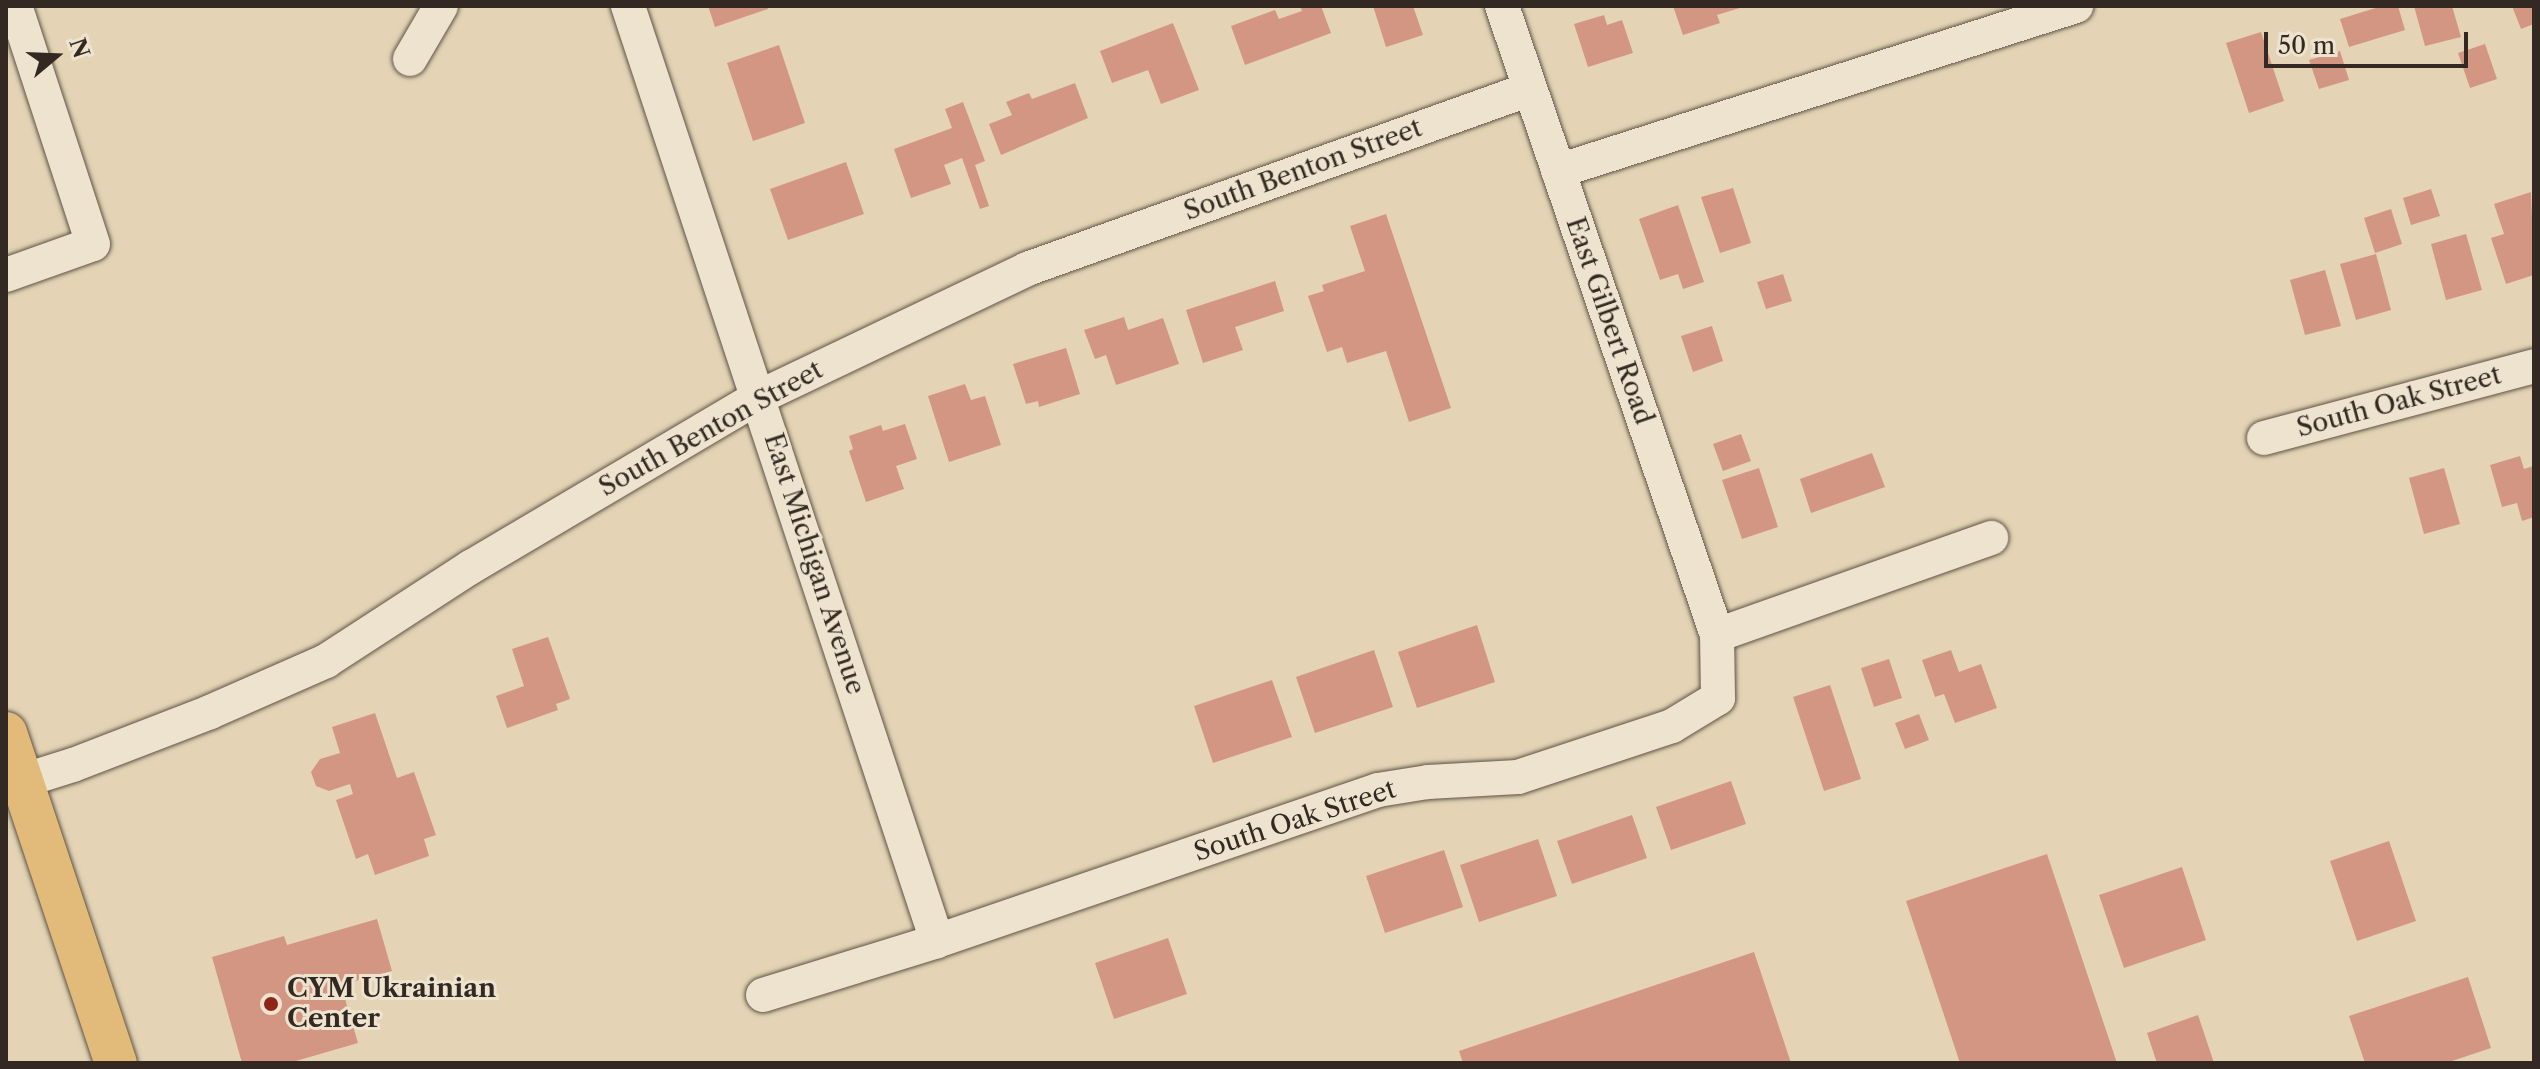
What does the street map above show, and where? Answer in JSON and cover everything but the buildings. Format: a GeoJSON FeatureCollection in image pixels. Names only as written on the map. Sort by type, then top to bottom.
{"type":"FeatureCollection","features":[{"type":"Feature","properties":{"kind":"main road"},"geometry":{"type":"LineString","coordinates":[[6,733],[14,783],[116,1063]]}},
{"type":"Feature","properties":{"kind":"street"},"geometry":{"type":"LineString","coordinates":[[6,275],[93,244],[15,6]]}},
{"type":"Feature","properties":{"kind":"street"},"geometry":{"type":"LineString","coordinates":[[410,59],[441,6]]}},
{"type":"Feature","properties":{"kind":"street","name":"East Michigan Avenue"},"geometry":{"type":"LineString","coordinates":[[628,6],[937,941]]}},
{"type":"Feature","properties":{"kind":"street","name":"East Gilbert Road"},"geometry":{"type":"LineString","coordinates":[[1502,6],[1717,635]]}},
{"type":"Feature","properties":{"kind":"street"},"geometry":{"type":"LineString","coordinates":[[1558,171],[2076,6]]}},
{"type":"Feature","properties":{"kind":"street","name":"South Benton Street"},"geometry":{"type":"LineString","coordinates":[[14,783],[73,765],[210,712],[326,661],[471,567],[759,397],[1027,269],[1530,89]]}},
{"type":"Feature","properties":{"kind":"street","name":"South Oak Street"},"geometry":{"type":"LineString","coordinates":[[2264,438],[2534,366]]}},
{"type":"Feature","properties":{"kind":"street"},"geometry":{"type":"LineString","coordinates":[[1717,635],[1991,538]]}},
{"type":"Feature","properties":{"kind":"street","name":"South Oak Street"},"geometry":{"type":"LineString","coordinates":[[763,995],[937,941],[1378,790],[1428,782],[1518,777],[1672,726],[1718,698],[1717,635]]}},
{"type":"Feature","properties":{"kind":"place","name":"CYM Ukrainian Center"},"geometry":{"type":"Point","coordinates":[271,1004]}}]}
